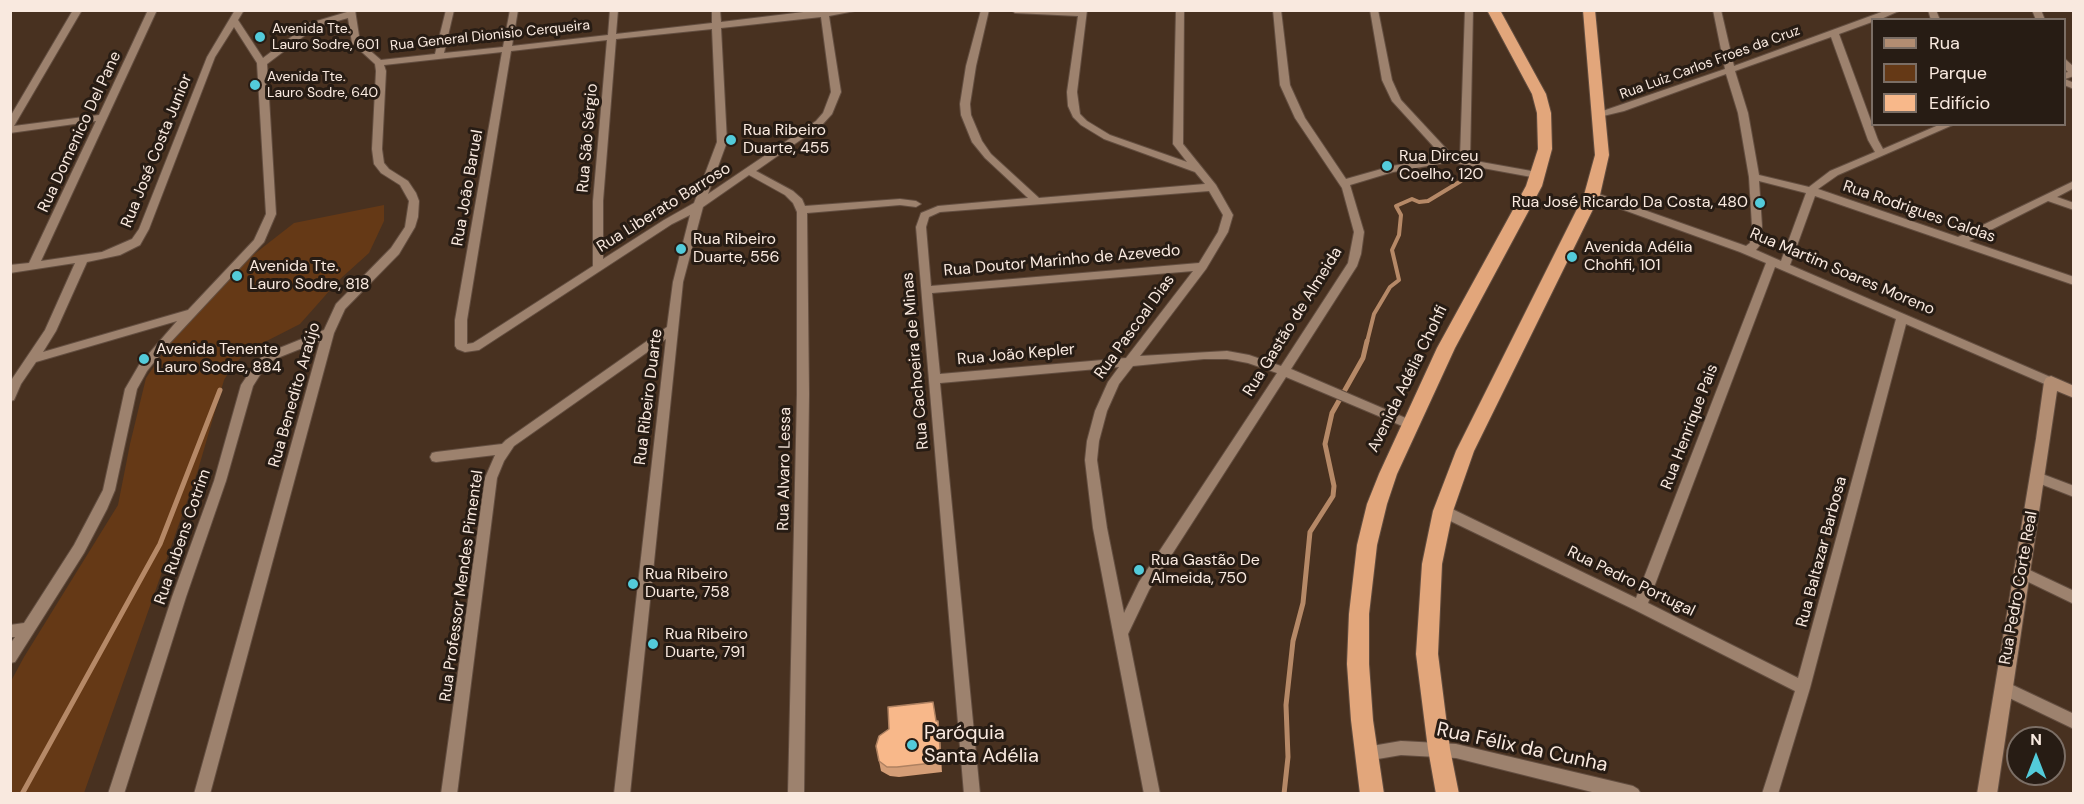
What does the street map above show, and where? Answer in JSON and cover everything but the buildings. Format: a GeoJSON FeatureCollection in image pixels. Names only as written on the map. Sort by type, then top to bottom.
{"type":"FeatureCollection","features":[{"type":"Feature","properties":{"kind":"highway","name":"Avenida Adélia Chohfi"},"geometry":{"type":"LineString","coordinates":[[1372,794],[1358,664],[1359,614],[1367,545],[1388,474],[1446,348],[1534,186],[1545,148],[1544,113],[1530,75],[1493,10]]}},
{"type":"Feature","properties":{"kind":"highway"},"geometry":{"type":"LineString","coordinates":[[1448,794],[1439,749],[1427,654],[1432,564],[1443,511],[1465,451],[1592,195],[1602,155],[1589,10]]}},
{"type":"Feature","properties":{"kind":"street"},"geometry":{"type":"LineString","coordinates":[[10,128],[78,10]]}},
{"type":"Feature","properties":{"kind":"street","name":"Rua Domenico Del Pane"},"geometry":{"type":"LineString","coordinates":[[33,266],[153,10]]}},
{"type":"Feature","properties":{"kind":"street"},"geometry":{"type":"LineString","coordinates":[[439,55],[450,10]]}},
{"type":"Feature","properties":{"kind":"street","name":"Rua João Baruel"},"geometry":{"type":"LineString","coordinates":[[484,341],[475,346],[461,346],[461,320],[514,10]]}},
{"type":"Feature","properties":{"kind":"street","name":"Rua São Sérgio"},"geometry":{"type":"LineString","coordinates":[[598,267],[598,201],[614,10]]}},
{"type":"Feature","properties":{"kind":"street","name":"Rua Ribeiro Duarte"},"geometry":{"type":"LineString","coordinates":[[622,794],[678,282],[700,204],[722,142],[716,10]]}},
{"type":"Feature","properties":{"kind":"street","name":"Rua General Dionisio Cerqueira"},"geometry":{"type":"LineString","coordinates":[[379,63],[856,10]]}},
{"type":"Feature","properties":{"kind":"street"},"geometry":{"type":"LineString","coordinates":[[985,10],[971,66],[965,104],[966,115],[977,142],[988,156],[1037,201]]}},
{"type":"Feature","properties":{"kind":"street"},"geometry":{"type":"LineString","coordinates":[[1016,10],[1082,12]]}},
{"type":"Feature","properties":{"kind":"street"},"geometry":{"type":"LineString","coordinates":[[1180,10],[1178,144],[1197,170]]}},
{"type":"Feature","properties":{"kind":"street","name":"Rua Gastão de Almeida"},"geometry":{"type":"LineString","coordinates":[[1122,632],[1143,586],[1284,371],[1356,254],[1359,232],[1344,183],[1290,101],[1281,68],[1276,10]]}},
{"type":"Feature","properties":{"kind":"street"},"geometry":{"type":"LineString","coordinates":[[1374,10],[1388,80],[1397,101],[1450,159]]}},
{"type":"Feature","properties":{"kind":"street"},"geometry":{"type":"LineString","coordinates":[[1465,161],[1468,10]]}},
{"type":"Feature","properties":{"kind":"street"},"geometry":{"type":"LineString","coordinates":[[1718,10],[1730,70],[1743,113],[1754,177],[1757,226],[1755,244],[1748,250]]}},
{"type":"Feature","properties":{"kind":"street","name":"Rua Luiz Carlos Froes da Cruz"},"geometry":{"type":"LineString","coordinates":[[1599,114],[1621,109],[1834,33],[1882,13],[1897,10]]}},
{"type":"Feature","properties":{"kind":"street"},"geometry":{"type":"LineString","coordinates":[[262,63],[313,25],[351,12],[356,43],[379,63]]}},
{"type":"Feature","properties":{"kind":"street","name":"Rua Liberato Barroso"},"geometry":{"type":"LineString","coordinates":[[484,341],[751,172],[819,123],[833,103],[836,92],[825,12]]}},
{"type":"Feature","properties":{"kind":"street","name":"Rua Pascoal Dias"},"geometry":{"type":"LineString","coordinates":[[1082,12],[1072,92],[1072,106],[1077,115],[1084,123],[1107,137],[1197,170],[1212,187],[1228,215],[1223,232],[1202,266],[1114,382],[1101,411],[1093,441],[1091,460],[1100,528],[1152,794]]}},
{"type":"Feature","properties":{"kind":"street"},"geometry":{"type":"LineString","coordinates":[[10,657],[80,549],[101,509],[109,490],[131,389],[143,368],[156,351],[259,242],[271,214],[262,63],[237,16]]}},
{"type":"Feature","properties":{"kind":"street","name":"Rua José Costa Junior"},"geometry":{"type":"LineString","coordinates":[[10,269],[116,252],[136,242],[141,236],[209,62],[237,16]]}},
{"type":"Feature","properties":{"kind":"street"},"geometry":{"type":"LineString","coordinates":[[1834,33],[1873,140],[1881,153]]}},
{"type":"Feature","properties":{"kind":"street","name":"Rua Benedito Araújo"},"geometry":{"type":"LineString","coordinates":[[201,794],[328,333],[340,307],[394,251],[410,227],[413,217],[412,195],[404,183],[385,171],[379,164],[379,63]]}},
{"type":"Feature","properties":{"kind":"street"},"geometry":{"type":"LineString","coordinates":[[10,128],[104,117]]}},
{"type":"Feature","properties":{"kind":"street"},"geometry":{"type":"LineString","coordinates":[[1812,191],[1814,186],[1834,173],[1946,126]]}},
{"type":"Feature","properties":{"kind":"street"},"geometry":{"type":"LineString","coordinates":[[1344,183],[1392,169],[1450,159],[1537,175]]}},
{"type":"Feature","properties":{"kind":"street"},"geometry":{"type":"LineString","coordinates":[[751,172],[789,193],[798,201],[802,210],[900,202],[916,204]]}},
{"type":"Feature","properties":{"kind":"street","name":"Rua Rodrigues Caldas"},"geometry":{"type":"LineString","coordinates":[[1754,177],[1812,191],[2073,281]]}},
{"type":"Feature","properties":{"kind":"street"},"geometry":{"type":"LineString","coordinates":[[1958,242],[2073,184]]}},
{"type":"Feature","properties":{"kind":"street","name":"Rua Cachoeira de Minas"},"geometry":{"type":"LineString","coordinates":[[972,794],[926,290],[921,227],[925,215],[938,209],[1212,187]]}},
{"type":"Feature","properties":{"kind":"street","name":"Rua Henrique Pais"},"geometry":{"type":"LineString","coordinates":[[1640,606],[1778,264],[1812,191]]}},
{"type":"Feature","properties":{"kind":"street","name":"Rua Martim Soares Moreno"},"geometry":{"type":"LineString","coordinates":[[1592,195],[1748,250],[2073,392]]}},
{"type":"Feature","properties":{"kind":"street"},"geometry":{"type":"LineString","coordinates":[[2047,197],[2073,207]]}},
{"type":"Feature","properties":{"kind":"street","name":"Rua Alvaro Lessa"},"geometry":{"type":"LineString","coordinates":[[796,794],[803,371],[802,210]]}},
{"type":"Feature","properties":{"kind":"street"},"geometry":{"type":"LineString","coordinates":[[10,397],[13,383],[50,331],[83,258]]}},
{"type":"Feature","properties":{"kind":"street","name":"Rua Doutor Marinho de Azevedo"},"geometry":{"type":"LineString","coordinates":[[926,290],[1202,266]]}},
{"type":"Feature","properties":{"kind":"street"},"geometry":{"type":"LineString","coordinates":[[32,359],[193,313]]}},
{"type":"Feature","properties":{"kind":"street","name":"Rua Baltazar Barbosa"},"geometry":{"type":"LineString","coordinates":[[1770,794],[1803,688],[1902,318]]}},
{"type":"Feature","properties":{"kind":"street","name":"Rua Professor Mendes Pimentel"},"geometry":{"type":"LineString","coordinates":[[449,794],[491,478],[504,449],[515,438],[674,328]]}},
{"type":"Feature","properties":{"kind":"street","name":"Rua Rubens Cotrim"},"geometry":{"type":"LineString","coordinates":[[116,794],[179,597],[220,481],[247,385],[257,369],[271,356],[328,333]]}},
{"type":"Feature","properties":{"kind":"street","name":"Rua João Kepler"},"geometry":{"type":"LineString","coordinates":[[934,379],[1227,355],[1249,359],[1284,371],[1411,425]]}},
{"type":"Feature","properties":{"kind":"street","name":"Rua Pedro Corte Real"},"geometry":{"type":"LineString","coordinates":[[1987,794],[2050,382]]}},
{"type":"Feature","properties":{"kind":"street"},"geometry":{"type":"LineString","coordinates":[[436,457],[504,449]]}},
{"type":"Feature","properties":{"kind":"street"},"geometry":{"type":"LineString","coordinates":[[2037,477],[2073,492]]}},
{"type":"Feature","properties":{"kind":"street","name":"Rua Pedro Portugal"},"geometry":{"type":"LineString","coordinates":[[1443,511],[1803,688]]}},
{"type":"Feature","properties":{"kind":"street"},"geometry":{"type":"LineString","coordinates":[[2022,572],[2073,598]]}},
{"type":"Feature","properties":{"kind":"street"},"geometry":{"type":"LineString","coordinates":[[10,631],[28,629]]}},
{"type":"Feature","properties":{"kind":"street"},"geometry":{"type":"LineString","coordinates":[[2002,687],[2073,722]]}},
{"type":"Feature","properties":{"kind":"street","name":"Rua Félix da Cunha"},"geometry":{"type":"LineString","coordinates":[[1366,754],[1401,748],[1439,749],[1633,794]]}},
{"type":"Feature","properties":{"kind":"green space"},"geometry":{"type":"Polygon","coordinates":[[[384,205],[384,221],[369,253],[339,280],[300,324],[251,349],[234,364],[224,380],[198,470],[84,793],[11,793],[10,683],[118,505],[146,378],[181,327],[239,266],[294,223],[384,205]]]}},
{"type":"Feature","properties":{"kind":"waterway"},"geometry":{"type":"LineString","coordinates":[[1367,342],[1374,314],[1390,287],[1399,280],[1392,250],[1399,235],[1401,215],[1396,206],[1412,199],[1419,202],[1428,201],[1461,181]]}},
{"type":"Feature","properties":{"kind":"waterway"},"geometry":{"type":"LineString","coordinates":[[1284,794],[1288,757],[1286,705],[1293,641],[1303,603],[1310,532],[1333,496],[1334,486],[1325,444],[1332,413],[1363,358],[1367,341]]}},
{"type":"Feature","properties":{"kind":"waterway"},"geometry":{"type":"LineString","coordinates":[[22,794],[160,544],[220,390]]}},
{"type":"Feature","properties":{"kind":"place","name":"Avenida Tte. Lauro Sodre, 601"},"geometry":{"type":"Point","coordinates":[260,37]}},
{"type":"Feature","properties":{"kind":"place","name":"Avenida Tte. Lauro Sodre, 640"},"geometry":{"type":"Point","coordinates":[255,85]}},
{"type":"Feature","properties":{"kind":"place","name":"Rua Ribeiro Duarte, 455"},"geometry":{"type":"Point","coordinates":[731,140]}},
{"type":"Feature","properties":{"kind":"place","name":"Rua Dirceu Coelho, 120"},"geometry":{"type":"Point","coordinates":[1387,166]}},
{"type":"Feature","properties":{"kind":"place","name":"Rua José Ricardo Da Costa, 480"},"geometry":{"type":"Point","coordinates":[1760,203]}},
{"type":"Feature","properties":{"kind":"place","name":"Rua Ribeiro Duarte, 556"},"geometry":{"type":"Point","coordinates":[681,249]}},
{"type":"Feature","properties":{"kind":"place","name":"Avenida Adélia Chohfi, 101"},"geometry":{"type":"Point","coordinates":[1572,257]}},
{"type":"Feature","properties":{"kind":"place","name":"Avenida Tte. Lauro Sodre, 818"},"geometry":{"type":"Point","coordinates":[237,276]}},
{"type":"Feature","properties":{"kind":"place","name":"Avenida Tenente Lauro Sodre, 884"},"geometry":{"type":"Point","coordinates":[144,359]}},
{"type":"Feature","properties":{"kind":"place","name":"Rua Gastão De Almeida, 750"},"geometry":{"type":"Point","coordinates":[1139,570]}},
{"type":"Feature","properties":{"kind":"place","name":"Rua Ribeiro Duarte, 758"},"geometry":{"type":"Point","coordinates":[633,584]}},
{"type":"Feature","properties":{"kind":"place","name":"Rua Ribeiro Duarte, 791"},"geometry":{"type":"Point","coordinates":[653,644]}},
{"type":"Feature","properties":{"kind":"place","name":"Paróquia Santa Adélia"},"geometry":{"type":"Point","coordinates":[912,745]}}]}
